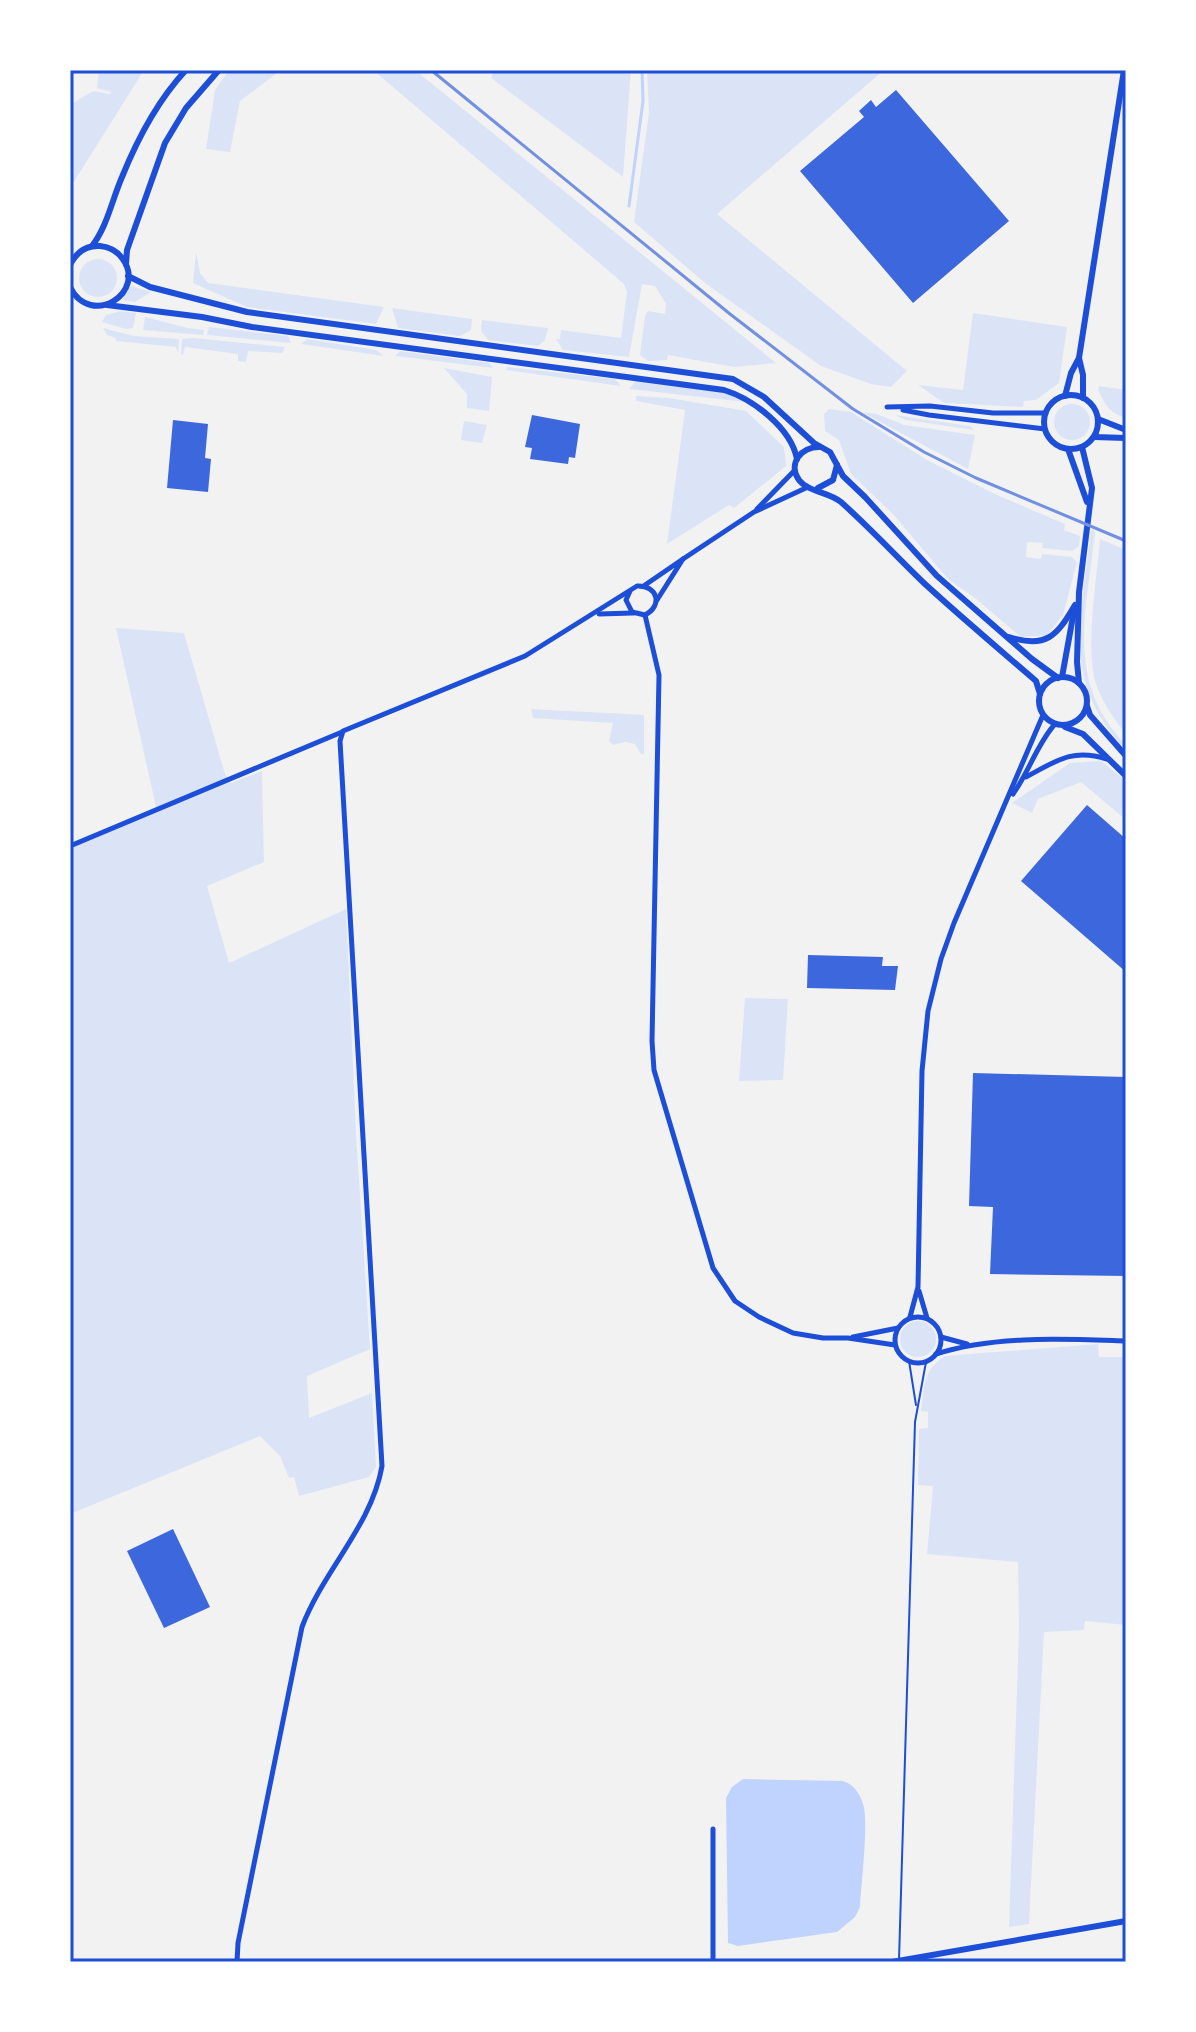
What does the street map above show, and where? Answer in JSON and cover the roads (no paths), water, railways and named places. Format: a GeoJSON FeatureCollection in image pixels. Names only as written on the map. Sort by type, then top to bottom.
{"type":"FeatureCollection","features":[{"type":"Feature","properties":{"kind":"main road"},"geometry":{"type":"LineString","coordinates":[[70,265],[73,256],[92,246],[100,236],[141,137],[158,107],[186,70]]}},
{"type":"Feature","properties":{"kind":"main road"},"geometry":{"type":"LineString","coordinates":[[107,305],[122,294],[128,276],[127,250],[165,143],[186,108],[219,70]]}},
{"type":"Feature","properties":{"kind":"main road"},"geometry":{"type":"LineString","coordinates":[[1065,396],[1079,358],[1124,70]]}},
{"type":"Feature","properties":{"kind":"main road"},"geometry":{"type":"LineString","coordinates":[[92,246],[114,251],[126,264]]}},
{"type":"Feature","properties":{"kind":"main road"},"geometry":{"type":"LineString","coordinates":[[128,276],[150,287],[247,312],[733,379],[764,397],[833,456],[843,476],[937,576],[1003,635],[1044,669],[1079,683]]}},
{"type":"Feature","properties":{"kind":"main road"},"geometry":{"type":"LineString","coordinates":[[70,288],[88,304],[183,314],[252,327],[724,390],[751,403],[786,435],[794,448],[797,459],[795,470],[799,480],[833,496],[849,509],[927,586],[1036,681],[1043,715],[1056,724],[1083,734],[1126,776]]}},
{"type":"Feature","properties":{"kind":"main road"},"geometry":{"type":"LineString","coordinates":[[1079,358],[1083,398]]}},
{"type":"Feature","properties":{"kind":"main road"},"geometry":{"type":"LineString","coordinates":[[1065,396],[1083,398],[1095,410],[1098,419],[1094,437],[1082,447],[1068,449],[1053,443],[1045,429],[1046,413],[1057,399],[1065,396]]}},
{"type":"Feature","properties":{"kind":"main road"},"geometry":{"type":"LineString","coordinates":[[1098,419],[1126,430]]}},
{"type":"Feature","properties":{"kind":"main road"},"geometry":{"type":"LineString","coordinates":[[1094,437],[1126,438]]}},
{"type":"Feature","properties":{"kind":"main road"},"geometry":{"type":"LineString","coordinates":[[797,459],[807,448],[821,447]]}},
{"type":"Feature","properties":{"kind":"main road"},"geometry":{"type":"LineString","coordinates":[[1082,447],[1092,488],[1079,592],[1079,683],[1085,691],[1090,715],[1126,756]]}},
{"type":"Feature","properties":{"kind":"main road"},"geometry":{"type":"LineString","coordinates":[[1068,449],[1088,506]]}},
{"type":"Feature","properties":{"kind":"main road"},"geometry":{"type":"LineString","coordinates":[[812,488],[830,483],[837,465]]}},
{"type":"Feature","properties":{"kind":"main road"},"geometry":{"type":"LineString","coordinates":[[1060,677],[1079,592]]}},
{"type":"Feature","properties":{"kind":"main road"},"geometry":{"type":"LineString","coordinates":[[1003,635],[1033,643],[1049,638],[1062,626],[1075,605]]}},
{"type":"Feature","properties":{"kind":"main road"},"geometry":{"type":"LineString","coordinates":[[1040,694],[1046,684],[1060,677]]}},
{"type":"Feature","properties":{"kind":"main road"},"geometry":{"type":"LineString","coordinates":[[1056,724],[1075,723],[1087,706]]}},
{"type":"Feature","properties":{"kind":"main road"},"geometry":{"type":"LineString","coordinates":[[892,1962],[1126,1921]]}},
{"type":"Feature","properties":{"kind":"street"},"geometry":{"type":"LineString","coordinates":[[1045,429],[929,415],[890,407],[930,406],[993,413],[1046,413]]}},
{"type":"Feature","properties":{"kind":"street"},"geometry":{"type":"LineString","coordinates":[[754,512],[795,470]]}},
{"type":"Feature","properties":{"kind":"street"},"geometry":{"type":"LineString","coordinates":[[644,586],[754,512],[812,488]]}},
{"type":"Feature","properties":{"kind":"street"},"geometry":{"type":"LineString","coordinates":[[594,614],[645,615],[653,610],[683,559]]}},
{"type":"Feature","properties":{"kind":"street"},"geometry":{"type":"LineString","coordinates":[[70,846],[525,656],[637,586],[654,592],[657,601]]}},
{"type":"Feature","properties":{"kind":"street"},"geometry":{"type":"LineString","coordinates":[[630,591],[627,604],[634,613]]}},
{"type":"Feature","properties":{"kind":"street"},"geometry":{"type":"LineString","coordinates":[[645,615],[659,675],[652,1041],[659,1091],[713,1268],[735,1301],[776,1327],[823,1338],[848,1338],[895,1345]]}},
{"type":"Feature","properties":{"kind":"street"},"geometry":{"type":"LineString","coordinates":[[848,1338],[898,1328],[910,1317],[918,1287],[922,1071],[928,1011],[954,923],[1043,715]]}},
{"type":"Feature","properties":{"kind":"street"},"geometry":{"type":"LineString","coordinates":[[1008,801],[1025,777],[1045,736],[1056,724]]}},
{"type":"Feature","properties":{"kind":"street"},"geometry":{"type":"LineString","coordinates":[[237,1962],[238,1943],[302,1627],[322,1584],[365,1513],[376,1490],[382,1466],[340,754],[343,731]]}},
{"type":"Feature","properties":{"kind":"street"},"geometry":{"type":"LineString","coordinates":[[1025,777],[1056,759],[1078,754],[1107,759]]}},
{"type":"Feature","properties":{"kind":"street"},"geometry":{"type":"LineString","coordinates":[[918,1287],[927,1318],[937,1326],[941,1337],[936,1354]]}},
{"type":"Feature","properties":{"kind":"street"},"geometry":{"type":"LineString","coordinates":[[910,1317],[927,1318]]}},
{"type":"Feature","properties":{"kind":"street"},"geometry":{"type":"LineString","coordinates":[[898,1328],[895,1345],[903,1358],[926,1362],[936,1354],[972,1345],[1126,1341]]}},
{"type":"Feature","properties":{"kind":"street"},"geometry":{"type":"LineString","coordinates":[[941,1337],[972,1345]]}},
{"type":"Feature","properties":{"kind":"street"},"geometry":{"type":"LineString","coordinates":[[713,1829],[713,1962]]}},
{"type":"Feature","properties":{"kind":"lane"},"geometry":{"type":"LineString","coordinates":[[899,1961],[916,1410],[909,1361]]}},
{"type":"Feature","properties":{"kind":"lane"},"geometry":{"type":"LineString","coordinates":[[916,1410],[926,1362]]}},
{"type":"Feature","properties":{"kind":"water"},"geometry":{"type":"Polygon","coordinates":[[[743,1779],[843,1781],[858,1793],[865,1812],[860,1907],[855,1917],[837,1932],[738,1946],[728,1943],[726,1798],[732,1787],[743,1779]]]}},
{"type":"Feature","properties":{"kind":"waterway"},"geometry":{"type":"LineString","coordinates":[[629,206],[643,101],[642,70]]}},
{"type":"Feature","properties":{"kind":"railway"},"geometry":{"type":"LineString","coordinates":[[431,70],[730,314],[853,409],[924,452],[976,478],[1126,541]]}}]}
